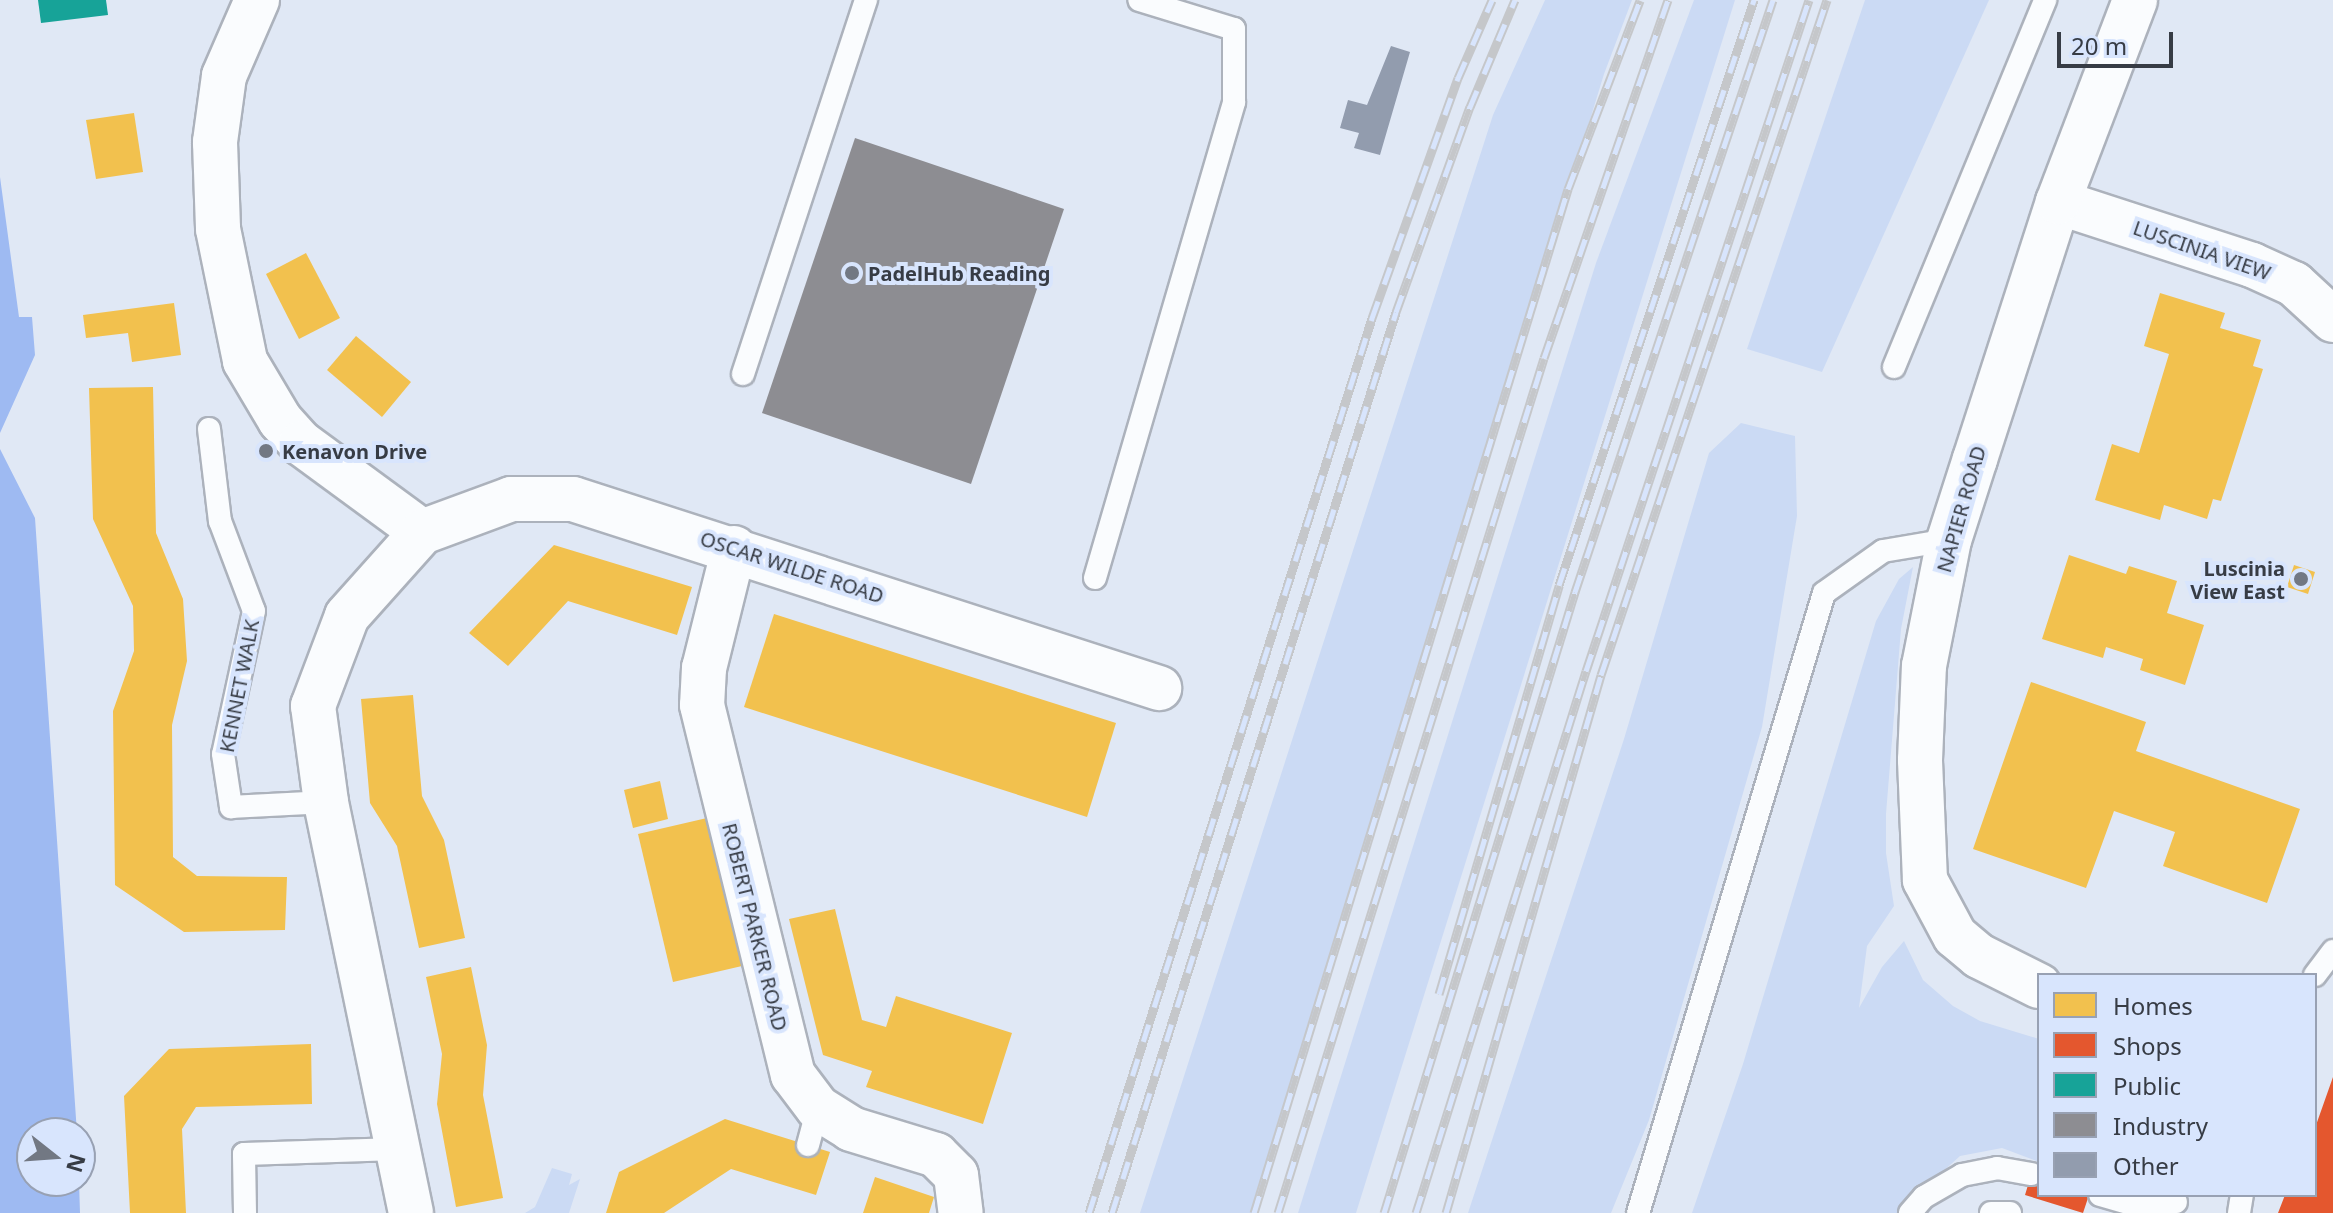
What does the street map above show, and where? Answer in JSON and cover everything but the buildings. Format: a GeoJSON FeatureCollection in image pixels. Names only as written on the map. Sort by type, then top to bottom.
{"type":"FeatureCollection","features":[{"type":"Feature","properties":{"kind":"street"},"geometry":{"type":"LineString","coordinates":[[257,0],[224,76],[215,142],[220,243],[245,361],[280,420],[301,443],[422,532],[347,616],[313,706],[326,802],[364,968],[411,1213]]}},
{"type":"Feature","properties":{"kind":"street","name":"NAPIER ROAD"},"geometry":{"type":"LineString","coordinates":[[2037,985],[1979,956],[1955,936],[1925,880],[1920,772],[1924,666],[1949,540],[2058,202],[2135,0]]}},
{"type":"Feature","properties":{"kind":"street","name":"LUSCINIA VIEW"},"geometry":{"type":"LineString","coordinates":[[2058,202],[2252,265],[2294,284],[2333,320]]}},
{"type":"Feature","properties":{"kind":"street","name":"OSCAR WILDE ROAD"},"geometry":{"type":"LineString","coordinates":[[422,532],[511,499],[573,499],[734,548],[1159,688]]}},
{"type":"Feature","properties":{"kind":"street","name":"ROBERT PARKER ROAD"},"geometry":{"type":"LineString","coordinates":[[734,548],[704,668],[702,705],[793,1075],[813,1127],[851,1129],[936,1155],[956,1175],[961,1213]]}},
{"type":"Feature","properties":{"kind":"lane"},"geometry":{"type":"LineString","coordinates":[[743,374],[866,0]]}},
{"type":"Feature","properties":{"kind":"lane"},"geometry":{"type":"LineString","coordinates":[[1095,578],[1234,102],[1234,29],[1139,0]]}},
{"type":"Feature","properties":{"kind":"lane"},"geometry":{"type":"LineString","coordinates":[[1894,367],[2045,0]]}},
{"type":"Feature","properties":{"kind":"lane","name":"KENNET WALK"},"geometry":{"type":"LineString","coordinates":[[209,429],[220,521],[254,611],[223,754],[231,807],[326,802]]}},
{"type":"Feature","properties":{"kind":"lane"},"geometry":{"type":"LineString","coordinates":[[1638,1213],[1824,593],[1883,551],[1949,540]]}},
{"type":"Feature","properties":{"kind":"lane"},"geometry":{"type":"LineString","coordinates":[[2316,973],[2333,951]]}},
{"type":"Feature","properties":{"kind":"lane"},"geometry":{"type":"LineString","coordinates":[[245,1213],[244,1154],[397,1149]]}},
{"type":"Feature","properties":{"kind":"lane"},"geometry":{"type":"LineString","coordinates":[[1910,1213],[1924,1197],[1962,1175],[1997,1168],[2031,1174]]}},
{"type":"Feature","properties":{"kind":"lane"},"geometry":{"type":"LineString","coordinates":[[2107,1197],[2135,1205],[2173,1203]]}},
{"type":"Feature","properties":{"kind":"lane"},"geometry":{"type":"LineString","coordinates":[[1991,1213],[2010,1213]]}},
{"type":"Feature","properties":{"kind":"shaded area"},"geometry":{"type":"Polygon","coordinates":[[[1545,0],[1632,0],[1604,74],[1255,1213],[1140,1213],[1493,115],[1545,0]]]}},
{"type":"Feature","properties":{"kind":"shaded area"},"geometry":{"type":"Polygon","coordinates":[[[1694,0],[1735,0],[1356,1213],[1298,1213],[1596,263],[1694,0]]]}},
{"type":"Feature","properties":{"kind":"shaded area"},"geometry":{"type":"Polygon","coordinates":[[[1865,0],[1989,0],[1822,372],[1747,349],[1865,0]]]}},
{"type":"Feature","properties":{"kind":"shaded area"},"geometry":{"type":"Polygon","coordinates":[[[1741,423],[1795,436],[1797,516],[1762,727],[1649,1120],[1611,1213],[1468,1213],[1624,739],[1709,453],[1741,423]]]}},
{"type":"Feature","properties":{"kind":"shaded area"},"geometry":{"type":"Polygon","coordinates":[[[1913,567],[1901,629],[1886,814],[1886,853],[1894,906],[1867,946],[1859,1008],[1882,967],[1904,941],[1923,980],[1953,1006],[1980,1021],[2037,1038],[2037,1161],[2002,1148],[1960,1156],[1897,1213],[1692,1213],[1743,1064],[1876,621],[1899,579],[1913,567]]]}},
{"type":"Feature","properties":{"kind":"shaded area"},"geometry":{"type":"Polygon","coordinates":[[[552,1168],[572,1174],[569,1185],[580,1179],[569,1213],[525,1213],[535,1207],[552,1168]]]}},
{"type":"Feature","properties":{"kind":"water"},"geometry":{"type":"Polygon","coordinates":[[[0,177],[19,317],[32,317],[35,355],[0,433],[0,177]]]}},
{"type":"Feature","properties":{"kind":"water"},"geometry":{"type":"Polygon","coordinates":[[[0,449],[35,518],[76,1117],[16,1117],[16,1197],[80,1197],[80,1213],[0,1213],[0,449]]]}},
{"type":"Feature","properties":{"kind":"railway"},"geometry":{"type":"LineString","coordinates":[[1089,1213],[1372,318],[1458,78],[1492,0]]}},
{"type":"Feature","properties":{"kind":"railway"},"geometry":{"type":"LineString","coordinates":[[1112,1213],[1396,312],[1470,107],[1515,0]]}},
{"type":"Feature","properties":{"kind":"railway"},"geometry":{"type":"LineString","coordinates":[[1254,1213],[1568,189],[1640,0]]}},
{"type":"Feature","properties":{"kind":"railway"},"geometry":{"type":"LineString","coordinates":[[1278,1213],[1544,358],[1668,0]]}},
{"type":"Feature","properties":{"kind":"railway"},"geometry":{"type":"LineString","coordinates":[[1439,994],[1559,585],[1754,0]]}},
{"type":"Feature","properties":{"kind":"railway"},"geometry":{"type":"LineString","coordinates":[[1384,1213],[1575,592],[1773,0]]}},
{"type":"Feature","properties":{"kind":"railway"},"geometry":{"type":"LineString","coordinates":[[1416,1213],[1586,671],[1809,0]]}},
{"type":"Feature","properties":{"kind":"railway"},"geometry":{"type":"LineString","coordinates":[[1446,1213],[1601,675],[1827,0]]}},
{"type":"Feature","properties":{"kind":"place","name":"PadelHub Reading"},"geometry":{"type":"Point","coordinates":[852,273]}},
{"type":"Feature","properties":{"kind":"place","name":"Kenavon Drive"},"geometry":{"type":"Point","coordinates":[266,451]}},
{"type":"Feature","properties":{"kind":"place","name":"Luscinia View East"},"geometry":{"type":"Point","coordinates":[2301,579]}}]}
